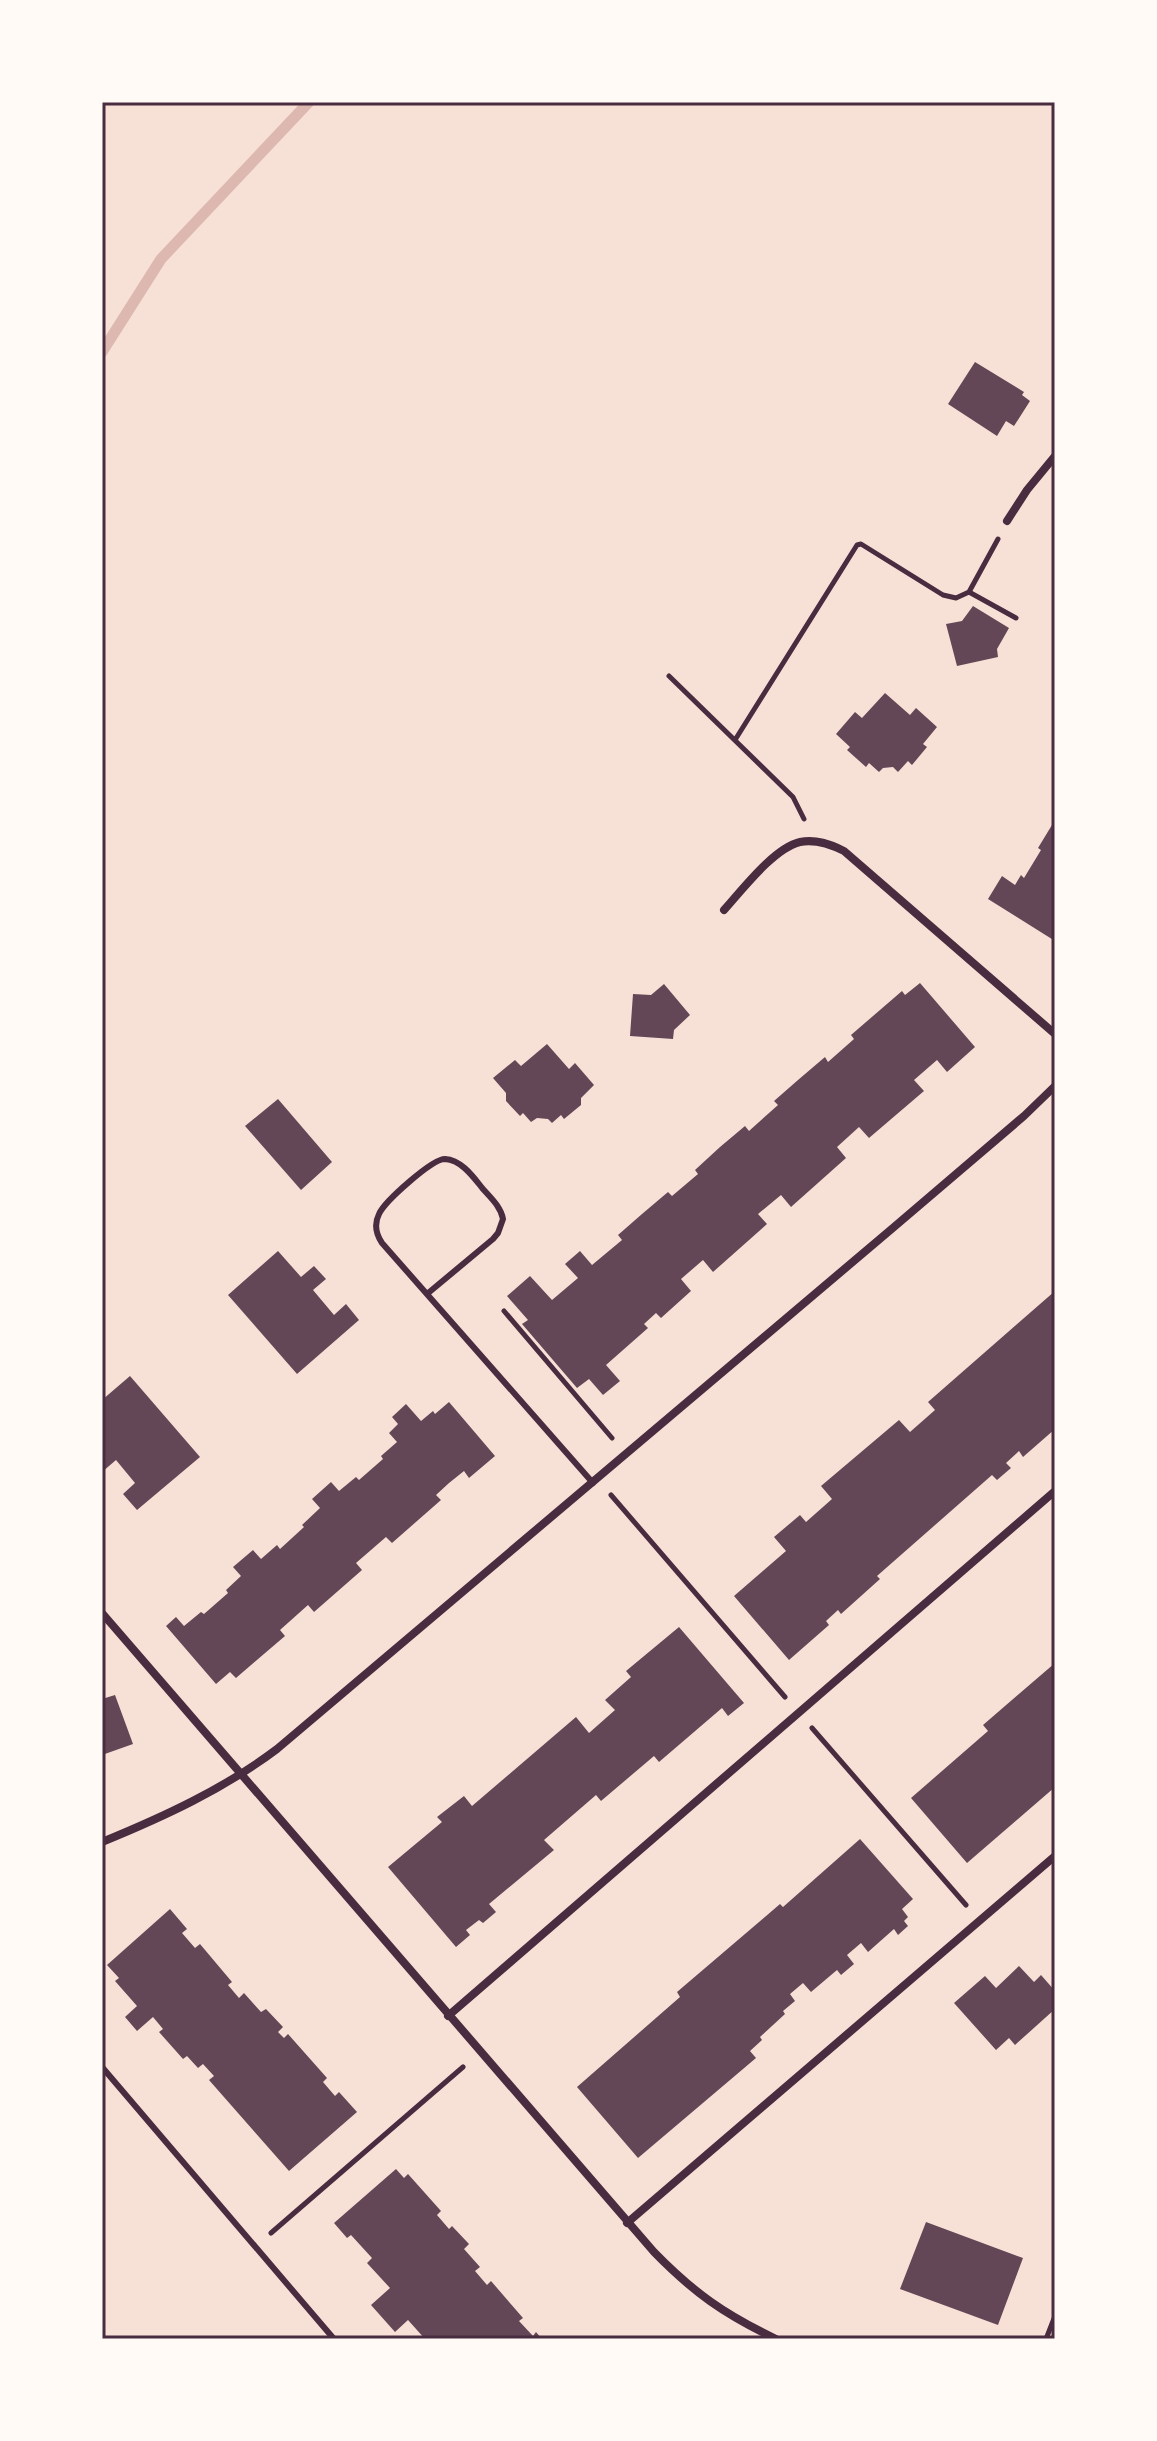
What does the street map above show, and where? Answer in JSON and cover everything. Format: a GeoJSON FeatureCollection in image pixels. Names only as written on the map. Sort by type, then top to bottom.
{"type":"FeatureCollection","features":[{"type":"Feature","properties":{"kind":"street"},"geometry":{"type":"LineString","coordinates":[[1007,521],[1055,456]]}},
{"type":"Feature","properties":{"kind":"street"},"geometry":{"type":"LineString","coordinates":[[724,910],[786,848],[800,842],[830,844],[844,851],[1055,1034]]}},
{"type":"Feature","properties":{"kind":"street"},"geometry":{"type":"LineString","coordinates":[[102,1842],[145,1825],[241,1774],[277,1749],[1012,1127],[1055,1086]]}},
{"type":"Feature","properties":{"kind":"street"},"geometry":{"type":"LineString","coordinates":[[448,2016],[1055,1491]]}},
{"type":"Feature","properties":{"kind":"street"},"geometry":{"type":"LineString","coordinates":[[102,1613],[627,2223],[680,2278],[705,2299],[776,2339]]}},
{"type":"Feature","properties":{"kind":"street"},"geometry":{"type":"LineString","coordinates":[[627,2223],[1055,1856]]}},
{"type":"Feature","properties":{"kind":"lane"},"geometry":{"type":"LineString","coordinates":[[427,1294],[493,1239],[503,1219],[498,1206],[469,1172],[445,1159],[432,1164],[388,1201],[377,1220],[376,1229],[382,1243],[593,1483]]}},
{"type":"Feature","properties":{"kind":"lane"},"geometry":{"type":"LineString","coordinates":[[102,2067],[334,2339]]}},
{"type":"Feature","properties":{"kind":"path"},"geometry":{"type":"LineString","coordinates":[[735,740],[857,545],[861,544],[943,595],[956,598],[969,592],[1007,521]]}},
{"type":"Feature","properties":{"kind":"path"},"geometry":{"type":"LineString","coordinates":[[969,592],[1016,618]]}},
{"type":"Feature","properties":{"kind":"path"},"geometry":{"type":"LineString","coordinates":[[669,676],[793,797],[815,841]]}},
{"type":"Feature","properties":{"kind":"path"},"geometry":{"type":"LineString","coordinates":[[504,1311],[615,1442]]}},
{"type":"Feature","properties":{"kind":"path"},"geometry":{"type":"LineString","coordinates":[[267,2236],[481,2052]]}},
{"type":"Feature","properties":{"kind":"path"},"geometry":{"type":"LineString","coordinates":[[1046,2339],[1055,2316]]}},
{"type":"Feature","properties":{"kind":"building"},"geometry":{"type":"Polygon","coordinates":[[[975,362],[1024,392],[1022,395],[1030,401],[1014,426],[1006,421],[997,436],[948,404],[975,362]]]}},
{"type":"Feature","properties":{"kind":"building"},"geometry":{"type":"Polygon","coordinates":[[[973,606],[1009,628],[997,649],[998,657],[957,666],[946,624],[962,621],[973,606]]]}},
{"type":"Feature","properties":{"kind":"building"},"geometry":{"type":"Polygon","coordinates":[[[885,693],[910,715],[916,708],[937,727],[923,744],[927,747],[912,765],[908,761],[898,772],[893,767],[883,768],[879,772],[869,763],[866,767],[847,750],[850,747],[836,734],[855,712],[862,718],[885,693]]]}},
{"type":"Feature","properties":{"kind":"building"},"geometry":{"type":"Polygon","coordinates":[[[1055,820],[1055,941],[988,899],[1002,876],[1015,885],[1021,875],[1024,878],[1055,820]]]}},
{"type":"Feature","properties":{"kind":"building"},"geometry":{"type":"Polygon","coordinates":[[[920,983],[975,1047],[947,1072],[937,1060],[914,1080],[924,1091],[869,1138],[859,1127],[837,1147],[846,1158],[791,1207],[781,1195],[758,1214],[767,1224],[713,1272],[703,1260],[681,1279],[691,1291],[661,1318],[656,1313],[644,1324],[648,1328],[606,1365],[620,1381],[603,1395],[589,1379],[577,1388],[522,1324],[528,1320],[507,1296],[530,1276],[552,1300],[578,1278],[565,1264],[580,1251],[592,1265],[622,1240],[618,1235],[642,1214],[668,1192],[672,1196],[698,1174],[695,1170],[745,1126],[749,1131],[778,1105],[774,1101],[825,1057],[828,1062],[854,1039],[851,1035],[902,991],[905,995],[920,983]]]}},
{"type":"Feature","properties":{"kind":"building"},"geometry":{"type":"Polygon","coordinates":[[[664,984],[690,1015],[674,1030],[673,1039],[630,1036],[633,994],[651,995],[664,984]]]}},
{"type":"Feature","properties":{"kind":"building"},"geometry":{"type":"Polygon","coordinates":[[[547,1044],[569,1069],[575,1063],[594,1085],[581,1098],[581,1105],[564,1119],[561,1115],[552,1123],[548,1119],[537,1118],[531,1122],[523,1113],[520,1116],[506,1101],[506,1093],[493,1078],[515,1060],[521,1066],[547,1044]]]}},
{"type":"Feature","properties":{"kind":"building"},"geometry":{"type":"Polygon","coordinates":[[[278,1099],[332,1162],[301,1190],[245,1126],[278,1099]]]}},
{"type":"Feature","properties":{"kind":"building"},"geometry":{"type":"Polygon","coordinates":[[[278,1251],[301,1277],[314,1266],[326,1279],[313,1290],[334,1315],[346,1304],[359,1320],[297,1374],[228,1295],[278,1251]]]}},
{"type":"Feature","properties":{"kind":"building"},"geometry":{"type":"Polygon","coordinates":[[[1055,1291],[1055,1429],[1023,1457],[1019,1451],[1006,1463],[1011,1468],[997,1480],[992,1475],[877,1576],[880,1579],[841,1614],[838,1610],[826,1621],[829,1625],[789,1660],[734,1596],[786,1551],[774,1537],[800,1515],[806,1522],[832,1499],[821,1486],[899,1420],[910,1432],[935,1410],[928,1402],[1055,1291]]]}},
{"type":"Feature","properties":{"kind":"building"},"geometry":{"type":"Polygon","coordinates":[[[130,1376],[200,1457],[137,1510],[123,1494],[135,1483],[116,1460],[102,1472],[102,1400],[130,1376]]]}},
{"type":"Feature","properties":{"kind":"building"},"geometry":{"type":"Polygon","coordinates":[[[449,1402],[495,1456],[469,1478],[464,1471],[449,1483],[436,1495],[441,1500],[392,1543],[386,1537],[356,1563],[362,1570],[314,1612],[308,1605],[280,1630],[285,1636],[236,1678],[230,1672],[216,1684],[166,1626],[176,1617],[184,1626],[201,1612],[204,1614],[228,1593],[226,1590],[241,1576],[233,1567],[253,1550],[261,1559],[277,1545],[280,1549],[304,1527],[302,1525],[320,1508],[312,1499],[331,1482],[339,1491],[356,1477],[359,1480],[383,1459],[381,1456],[397,1442],[389,1433],[398,1424],[392,1417],[406,1404],[421,1421],[449,1402]]]}},
{"type":"Feature","properties":{"kind":"building"},"geometry":{"type":"Polygon","coordinates":[[[679,1627],[744,1703],[728,1716],[722,1708],[659,1762],[654,1756],[601,1801],[596,1795],[544,1840],[554,1850],[489,1904],[496,1912],[483,1923],[479,1920],[466,1930],[470,1935],[456,1947],[388,1867],[442,1822],[437,1817],[464,1796],[472,1806],[576,1717],[589,1733],[615,1710],[605,1700],[631,1677],[626,1671],[679,1627]]]}},
{"type":"Feature","properties":{"kind":"building"},"geometry":{"type":"Polygon","coordinates":[[[1055,1663],[1055,1787],[967,1863],[911,1798],[988,1731],[983,1725],[1055,1663]]]}},
{"type":"Feature","properties":{"kind":"building"},"geometry":{"type":"Polygon","coordinates":[[[115,1695],[133,1744],[102,1755],[102,1699],[115,1695]]]}},
{"type":"Feature","properties":{"kind":"building"},"geometry":{"type":"Polygon","coordinates":[[[860,1839],[913,1899],[902,1909],[908,1917],[904,1921],[908,1926],[898,1935],[894,1929],[868,1952],[861,1943],[847,1955],[854,1964],[841,1975],[837,1970],[811,1992],[803,1983],[790,1994],[795,2001],[750,2051],[756,2058],[638,2158],[577,2087],[680,1997],[677,1992],[780,1904],[783,1907],[860,1839]]]}},
{"type":"Feature","properties":{"kind":"building"},"geometry":{"type":"Polygon","coordinates":[[[170,1909],[187,1929],[182,1933],[195,1948],[200,1944],[232,1982],[228,1985],[239,1998],[244,1993],[261,2012],[266,2009],[283,2027],[278,2032],[284,2038],[288,2034],[327,2078],[323,2082],[335,2096],[339,2092],[357,2112],[289,2171],[209,2080],[214,2076],[203,2064],[198,2068],[187,2056],[183,2059],[159,2032],[163,2029],[153,2017],[137,2031],[125,2017],[137,2006],[115,1981],[119,1978],[107,1965],[170,1909]]]}},
{"type":"Feature","properties":{"kind":"building"},"geometry":{"type":"Polygon","coordinates":[[[1019,1966],[1034,1982],[1041,1975],[1055,1991],[1055,2009],[1015,2045],[1009,2038],[996,2050],[954,2003],[985,1976],[996,1988],[1019,1966]]]}},
{"type":"Feature","properties":{"kind":"building"},"geometry":{"type":"Polygon","coordinates":[[[396,2169],[404,2178],[408,2174],[441,2211],[437,2215],[469,2244],[464,2249],[480,2267],[475,2271],[487,2285],[491,2281],[523,2318],[519,2321],[533,2336],[536,2332],[542,2339],[425,2339],[408,2320],[395,2332],[371,2305],[390,2288],[367,2263],[372,2258],[351,2235],[347,2238],[334,2223],[396,2169]]]}},
{"type":"Feature","properties":{"kind":"building"},"geometry":{"type":"Polygon","coordinates":[[[926,2222],[1023,2258],[998,2325],[900,2289],[926,2222]]]}},
{"type":"Feature","properties":{"kind":"waterway"},"geometry":{"type":"LineString","coordinates":[[102,352],[161,259],[309,102]]}}]}
